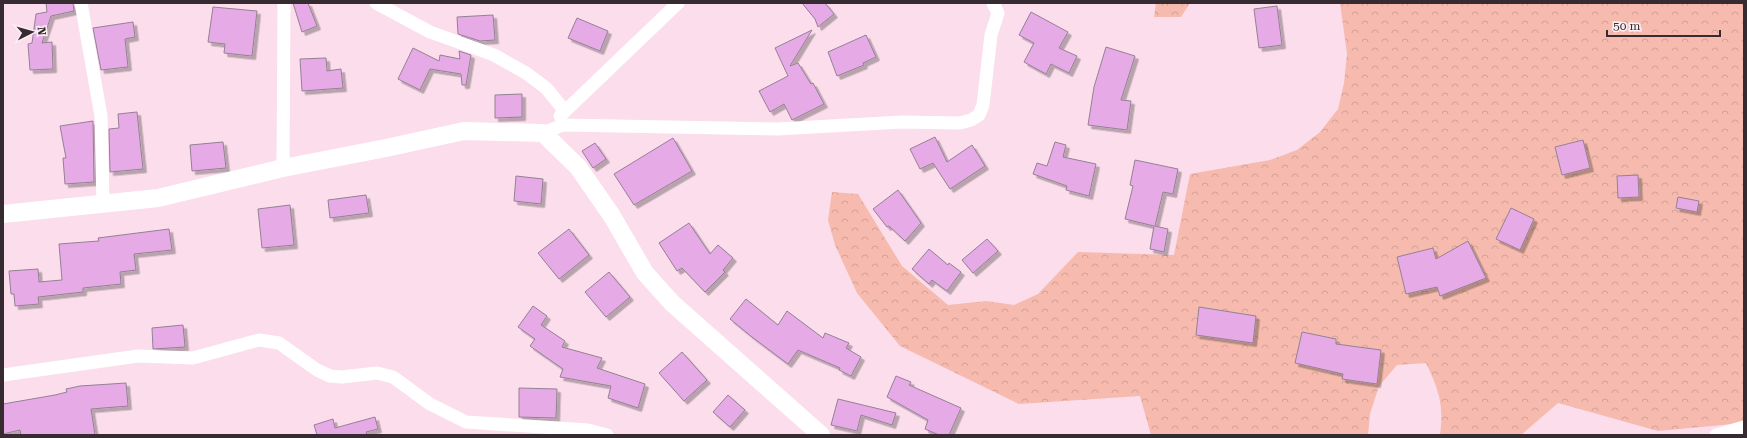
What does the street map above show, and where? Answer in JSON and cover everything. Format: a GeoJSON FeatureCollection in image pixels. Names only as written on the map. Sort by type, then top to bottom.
{"type":"FeatureCollection","features":[{"type":"Feature","properties":{"kind":"main road"},"geometry":{"type":"LineString","coordinates":[[3,214],[158,198],[283,168],[464,131],[543,133],[578,168],[612,216],[645,273],[672,303],[821,435]]}},
{"type":"Feature","properties":{"kind":"street"},"geometry":{"type":"LineString","coordinates":[[81,3],[101,116],[103,204]]}},
{"type":"Feature","properties":{"kind":"street"},"geometry":{"type":"LineString","coordinates":[[283,168],[284,3]]}},
{"type":"Feature","properties":{"kind":"street"},"geometry":{"type":"LineString","coordinates":[[376,3],[430,32],[500,59],[546,88],[565,111]]}},
{"type":"Feature","properties":{"kind":"street"},"geometry":{"type":"LineString","coordinates":[[543,133],[678,3]]}},
{"type":"Feature","properties":{"kind":"street"},"geometry":{"type":"LineString","coordinates":[[543,133],[563,125],[777,129],[902,122],[960,123],[972,120],[978,115],[983,105],[990,35],[998,13],[993,3]]}},
{"type":"Feature","properties":{"kind":"street"},"geometry":{"type":"LineString","coordinates":[[3,375],[138,356],[193,358],[259,340],[279,343],[316,370],[330,376],[342,377],[377,373],[393,377],[430,404],[483,430],[588,430],[607,435]]}},
{"type":"Feature","properties":{"kind":"street"},"geometry":{"type":"LineString","coordinates":[[1716,435],[1744,427]]}},
{"type":"Feature","properties":{"kind":"green space"},"geometry":{"type":"Polygon","coordinates":[[[1156,3],[1190,3],[1181,17],[1154,17],[1156,3]]]}},
{"type":"Feature","properties":{"kind":"green space"},"geometry":{"type":"Polygon","coordinates":[[[1340,3],[1744,3],[1744,423],[1658,431],[1558,403],[1521,435],[1440,435],[1441,406],[1434,381],[1426,363],[1397,365],[1379,386],[1370,414],[1368,435],[1151,435],[1140,396],[1019,404],[900,346],[857,293],[835,245],[828,220],[832,192],[858,194],[902,266],[948,305],[986,301],[1014,305],[1038,294],[1078,252],[1174,255],[1190,174],[1270,160],[1297,150],[1320,132],[1338,109],[1344,83],[1347,54],[1340,3]]]}},
{"type":"Feature","properties":{"kind":"building"},"geometry":{"type":"Polygon","coordinates":[[[46,3],[73,3],[74,11],[51,16],[42,43],[52,42],[53,69],[30,70],[28,44],[32,43],[36,14],[47,12],[46,3]]]}},
{"type":"Feature","properties":{"kind":"building"},"geometry":{"type":"Polygon","coordinates":[[[293,3],[308,3],[317,26],[302,32],[293,3]]]}},
{"type":"Feature","properties":{"kind":"building"},"geometry":{"type":"Polygon","coordinates":[[[802,3],[825,3],[834,14],[818,27],[815,19],[802,3]]]}},
{"type":"Feature","properties":{"kind":"building"},"geometry":{"type":"Polygon","coordinates":[[[1277,6],[1282,45],[1259,48],[1254,9],[1277,6]]]}},
{"type":"Feature","properties":{"kind":"building"},"geometry":{"type":"Polygon","coordinates":[[[213,7],[257,11],[252,56],[224,53],[225,44],[208,42],[213,7]]]}},
{"type":"Feature","properties":{"kind":"building"},"geometry":{"type":"Polygon","coordinates":[[[1031,12],[1068,32],[1059,48],[1077,56],[1069,73],[1051,64],[1046,74],[1024,62],[1034,43],[1019,35],[1031,12]]]}},
{"type":"Feature","properties":{"kind":"building"},"geometry":{"type":"Polygon","coordinates":[[[493,15],[495,40],[480,41],[458,34],[457,17],[493,15]]]}},
{"type":"Feature","properties":{"kind":"building"},"geometry":{"type":"Polygon","coordinates":[[[577,18],[608,31],[600,51],[568,38],[577,18]]]}},
{"type":"Feature","properties":{"kind":"building"},"geometry":{"type":"Polygon","coordinates":[[[133,22],[135,37],[125,39],[128,67],[101,70],[93,28],[133,22]]]}},
{"type":"Feature","properties":{"kind":"building"},"geometry":{"type":"Polygon","coordinates":[[[812,30],[790,66],[798,63],[811,84],[813,83],[824,104],[792,120],[784,104],[770,112],[759,91],[788,76],[775,48],[812,30]]]}},
{"type":"Feature","properties":{"kind":"building"},"geometry":{"type":"Polygon","coordinates":[[[866,35],[876,57],[863,63],[864,65],[837,76],[828,52],[866,35]]]}},
{"type":"Feature","properties":{"kind":"building"},"geometry":{"type":"Polygon","coordinates":[[[1106,47],[1135,56],[1121,100],[1131,101],[1127,130],[1088,125],[1094,87],[1106,47]]]}},
{"type":"Feature","properties":{"kind":"building"},"geometry":{"type":"Polygon","coordinates":[[[413,48],[439,61],[440,55],[460,59],[459,51],[471,55],[466,85],[462,85],[461,74],[430,69],[420,90],[398,79],[413,48]]]}},
{"type":"Feature","properties":{"kind":"building"},"geometry":{"type":"Polygon","coordinates":[[[326,58],[327,71],[341,69],[343,88],[302,91],[300,59],[326,58]]]}},
{"type":"Feature","properties":{"kind":"building"},"geometry":{"type":"Polygon","coordinates":[[[522,94],[522,117],[495,118],[495,95],[522,94]]]}},
{"type":"Feature","properties":{"kind":"building"},"geometry":{"type":"Polygon","coordinates":[[[137,112],[143,169],[110,172],[109,129],[119,128],[118,114],[137,112]]]}},
{"type":"Feature","properties":{"kind":"building"},"geometry":{"type":"Polygon","coordinates":[[[93,121],[94,182],[65,184],[63,158],[66,158],[60,126],[93,121]]]}},
{"type":"Feature","properties":{"kind":"building"},"geometry":{"type":"Polygon","coordinates":[[[935,137],[947,162],[972,145],[985,166],[950,189],[933,163],[920,169],[910,149],[935,137]]]}},
{"type":"Feature","properties":{"kind":"building"},"geometry":{"type":"Polygon","coordinates":[[[673,138],[692,171],[634,205],[614,174],[673,138]]]}},
{"type":"Feature","properties":{"kind":"building"},"geometry":{"type":"Polygon","coordinates":[[[1583,140],[1590,168],[1562,175],[1555,147],[1583,140]]]}},
{"type":"Feature","properties":{"kind":"building"},"geometry":{"type":"Polygon","coordinates":[[[223,142],[226,168],[192,171],[190,145],[223,142]]]}},
{"type":"Feature","properties":{"kind":"building"},"geometry":{"type":"Polygon","coordinates":[[[1055,142],[1066,145],[1063,157],[1096,164],[1089,196],[1066,190],[1067,186],[1033,174],[1037,163],[1047,166],[1055,142]]]}},
{"type":"Feature","properties":{"kind":"building"},"geometry":{"type":"Polygon","coordinates":[[[595,143],[606,159],[593,168],[582,151],[595,143]]]}},
{"type":"Feature","properties":{"kind":"building"},"geometry":{"type":"Polygon","coordinates":[[[1135,160],[1178,169],[1173,194],[1163,192],[1155,226],[1168,229],[1164,252],[1150,249],[1154,226],[1125,219],[1133,186],[1130,185],[1135,160]]]}},
{"type":"Feature","properties":{"kind":"building"},"geometry":{"type":"Polygon","coordinates":[[[1638,175],[1639,197],[1618,198],[1617,176],[1638,175]]]}},
{"type":"Feature","properties":{"kind":"building"},"geometry":{"type":"Polygon","coordinates":[[[516,176],[543,179],[541,204],[514,201],[516,176]]]}},
{"type":"Feature","properties":{"kind":"building"},"geometry":{"type":"Polygon","coordinates":[[[898,190],[921,223],[905,241],[889,226],[887,227],[873,209],[898,190]]]}},
{"type":"Feature","properties":{"kind":"building"},"geometry":{"type":"Polygon","coordinates":[[[366,195],[369,213],[330,218],[328,200],[366,195]]]}},
{"type":"Feature","properties":{"kind":"building"},"geometry":{"type":"Polygon","coordinates":[[[1678,197],[1699,201],[1697,212],[1676,208],[1678,197]]]}},
{"type":"Feature","properties":{"kind":"building"},"geometry":{"type":"Polygon","coordinates":[[[290,205],[294,245],[262,248],[258,209],[290,205]]]}},
{"type":"Feature","properties":{"kind":"building"},"geometry":{"type":"Polygon","coordinates":[[[1511,208],[1534,219],[1520,250],[1496,239],[1511,208]]]}},
{"type":"Feature","properties":{"kind":"building"},"geometry":{"type":"Polygon","coordinates":[[[689,223],[710,254],[718,245],[733,258],[723,270],[725,272],[705,292],[682,268],[677,271],[659,243],[689,223]]]}},
{"type":"Feature","properties":{"kind":"building"},"geometry":{"type":"Polygon","coordinates":[[[169,229],[172,250],[134,254],[136,270],[120,272],[121,284],[83,288],[83,292],[38,297],[39,304],[15,306],[14,294],[11,294],[9,271],[38,269],[39,282],[62,280],[59,244],[99,241],[98,238],[169,229]]]}},
{"type":"Feature","properties":{"kind":"building"},"geometry":{"type":"Polygon","coordinates":[[[569,229],[589,255],[559,279],[538,253],[569,229]]]}},
{"type":"Feature","properties":{"kind":"building"},"geometry":{"type":"Polygon","coordinates":[[[987,239],[998,251],[973,273],[962,260],[987,239]]]}},
{"type":"Feature","properties":{"kind":"building"},"geometry":{"type":"Polygon","coordinates":[[[1468,241],[1486,278],[1440,296],[1437,287],[1406,294],[1397,257],[1433,248],[1436,259],[1468,241]]]}},
{"type":"Feature","properties":{"kind":"building"},"geometry":{"type":"Polygon","coordinates":[[[929,249],[948,265],[949,263],[961,272],[947,291],[932,280],[929,284],[912,269],[929,249]]]}},
{"type":"Feature","properties":{"kind":"building"},"geometry":{"type":"Polygon","coordinates":[[[609,272],[630,297],[606,317],[585,292],[609,272]]]}},
{"type":"Feature","properties":{"kind":"building"},"geometry":{"type":"Polygon","coordinates":[[[746,299],[778,325],[787,311],[823,338],[825,333],[849,343],[846,348],[861,357],[851,376],[839,370],[840,368],[798,350],[788,364],[730,319],[746,299]]]}},
{"type":"Feature","properties":{"kind":"building"},"geometry":{"type":"Polygon","coordinates":[[[533,306],[547,316],[541,325],[565,341],[562,347],[602,358],[597,368],[645,384],[638,408],[608,398],[611,386],[560,377],[563,369],[530,346],[535,339],[518,327],[533,306]]]}},
{"type":"Feature","properties":{"kind":"building"},"geometry":{"type":"Polygon","coordinates":[[[1199,307],[1256,316],[1253,343],[1196,335],[1199,307]]]}},
{"type":"Feature","properties":{"kind":"building"},"geometry":{"type":"Polygon","coordinates":[[[183,325],[185,347],[153,349],[152,328],[183,325]]]}},
{"type":"Feature","properties":{"kind":"building"},"geometry":{"type":"Polygon","coordinates":[[[1302,332],[1336,339],[1336,344],[1381,350],[1377,384],[1342,379],[1343,374],[1295,363],[1302,332]]]}},
{"type":"Feature","properties":{"kind":"building"},"geometry":{"type":"Polygon","coordinates":[[[682,352],[707,380],[684,401],[659,373],[682,352]]]}},
{"type":"Feature","properties":{"kind":"building"},"geometry":{"type":"Polygon","coordinates":[[[896,376],[911,382],[909,385],[961,408],[949,435],[939,435],[925,429],[928,420],[887,397],[896,376]]]}},
{"type":"Feature","properties":{"kind":"building"},"geometry":{"type":"Polygon","coordinates":[[[126,383],[128,406],[91,409],[95,435],[21,435],[20,430],[3,434],[3,404],[55,395],[67,392],[66,389],[80,386],[126,383]]]}},
{"type":"Feature","properties":{"kind":"building"},"geometry":{"type":"Polygon","coordinates":[[[519,388],[557,389],[556,418],[519,417],[519,388]]]}},
{"type":"Feature","properties":{"kind":"building"},"geometry":{"type":"Polygon","coordinates":[[[728,395],[745,410],[730,427],[713,412],[728,395]]]}},
{"type":"Feature","properties":{"kind":"building"},"geometry":{"type":"Polygon","coordinates":[[[838,399],[896,413],[892,425],[861,415],[857,431],[831,425],[838,399]]]}},
{"type":"Feature","properties":{"kind":"building"},"geometry":{"type":"Polygon","coordinates":[[[375,417],[378,429],[366,432],[367,435],[317,435],[314,425],[333,419],[335,428],[375,417]]]}}]}
